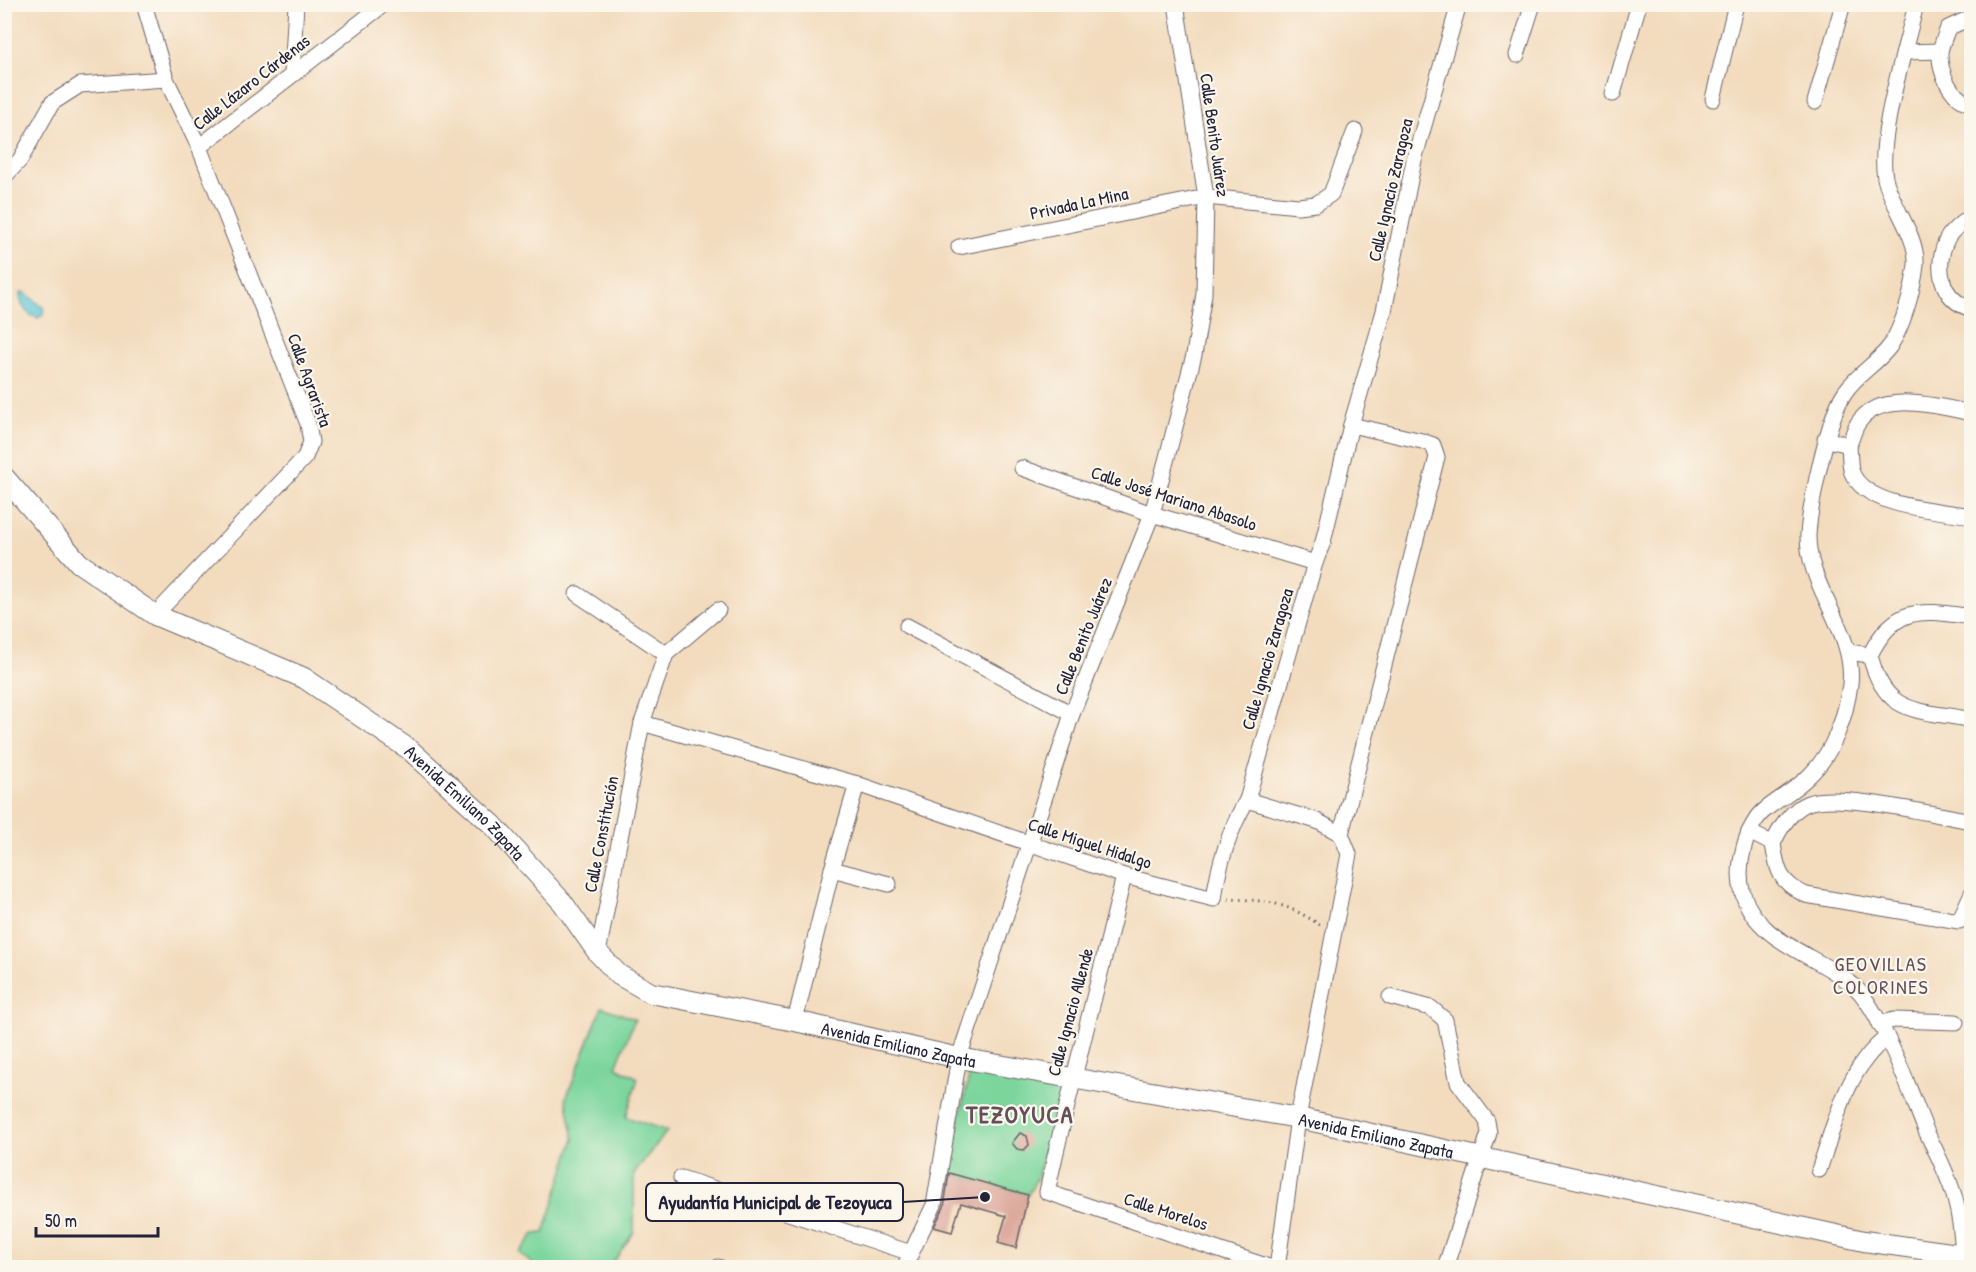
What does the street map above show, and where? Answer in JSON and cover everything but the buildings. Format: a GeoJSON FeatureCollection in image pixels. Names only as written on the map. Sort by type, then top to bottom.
{"type":"FeatureCollection","features":[{"type":"Feature","properties":{"kind":"street","name":"Calle Agrarista"},"geometry":{"type":"LineString","coordinates":[[144,4],[166,79],[199,147],[308,424],[311,442],[305,457],[155,615]]}},
{"type":"Feature","properties":{"kind":"street"},"geometry":{"type":"LineString","coordinates":[[292,75],[296,4]]}},
{"type":"Feature","properties":{"kind":"street","name":"Calle Lázaro Cárdenas"},"geometry":{"type":"LineString","coordinates":[[199,147],[384,4]]}},
{"type":"Feature","properties":{"kind":"street","name":"Calle Benito Juárez"},"geometry":{"type":"LineString","coordinates":[[904,1268],[934,1204],[959,1058],[1032,844],[1072,714],[1152,514],[1194,356],[1204,294],[1206,197],[1176,4]]}},
{"type":"Feature","properties":{"kind":"street","name":"Calle Ignacio Zaragoza"},"geometry":{"type":"LineString","coordinates":[[1247,800],[1323,542],[1351,425],[1384,311],[1414,160],[1459,4]]}},
{"type":"Feature","properties":{"kind":"street"},"geometry":{"type":"LineString","coordinates":[[1517,56],[1533,4]]}},
{"type":"Feature","properties":{"kind":"street"},"geometry":{"type":"LineString","coordinates":[[1613,93],[1639,4]]}},
{"type":"Feature","properties":{"kind":"street"},"geometry":{"type":"LineString","coordinates":[[1713,99],[1736,4]]}},
{"type":"Feature","properties":{"kind":"street"},"geometry":{"type":"LineString","coordinates":[[1815,102],[1843,4]]}},
{"type":"Feature","properties":{"kind":"street"},"geometry":{"type":"LineString","coordinates":[[1916,4],[1884,142],[1885,180],[1904,220],[1917,261],[1906,308],[1890,345],[1844,393],[1826,439],[1808,537],[1814,569],[1848,652],[1850,681],[1845,712],[1832,747],[1812,774],[1763,811],[1749,832],[1742,862],[1742,890],[1751,913],[1768,932],[1836,972],[1858,990],[1882,1031],[1954,1195],[1967,1256]]}},
{"type":"Feature","properties":{"kind":"street"},"geometry":{"type":"LineString","coordinates":[[1971,16],[1948,28],[1940,51],[1943,73],[1951,89],[1971,104]]}},
{"type":"Feature","properties":{"kind":"street"},"geometry":{"type":"LineString","coordinates":[[1906,52],[1940,51]]}},
{"type":"Feature","properties":{"kind":"street"},"geometry":{"type":"LineString","coordinates":[[4,177],[20,160],[52,103],[80,85],[166,79]]}},
{"type":"Feature","properties":{"kind":"street","name":"Privada La Mina"},"geometry":{"type":"LineString","coordinates":[[959,248],[1206,197],[1298,206],[1316,204],[1331,194],[1355,131]]}},
{"type":"Feature","properties":{"kind":"street"},"geometry":{"type":"LineString","coordinates":[[1971,221],[1964,221],[1948,236],[1939,265],[1944,288],[1963,307],[1971,309]]}},
{"type":"Feature","properties":{"kind":"street"},"geometry":{"type":"LineString","coordinates":[[1917,261],[1939,265]]}},
{"type":"Feature","properties":{"kind":"street"},"geometry":{"type":"LineString","coordinates":[[1971,413],[1906,402],[1877,408],[1858,422],[1849,445],[1852,472],[1863,490],[1886,501],[1971,516]]}},
{"type":"Feature","properties":{"kind":"street"},"geometry":{"type":"LineString","coordinates":[[1277,1268],[1298,1118],[1349,854],[1341,834],[1437,457],[1432,445],[1422,441],[1351,425]]}},
{"type":"Feature","properties":{"kind":"street"},"geometry":{"type":"LineString","coordinates":[[1826,439],[1849,445]]}},
{"type":"Feature","properties":{"kind":"street","name":"Calle José Mariano Abasolo"},"geometry":{"type":"LineString","coordinates":[[1022,468],[1152,514],[1315,563]]}},
{"type":"Feature","properties":{"kind":"street","name":"Avenida Emiliano Zapata"},"geometry":{"type":"LineString","coordinates":[[4,477],[80,563],[155,615],[304,678],[410,750],[493,825],[563,903],[598,952],[619,975],[651,993],[795,1021],[959,1058],[1298,1118],[1864,1241],[1967,1256]]}},
{"type":"Feature","properties":{"kind":"street"},"geometry":{"type":"LineString","coordinates":[[577,594],[666,654],[718,610]]}},
{"type":"Feature","properties":{"kind":"street"},"geometry":{"type":"LineString","coordinates":[[1971,617],[1930,611],[1898,618],[1880,637],[1870,656],[1876,679],[1885,694],[1900,705],[1971,720]]}},
{"type":"Feature","properties":{"kind":"street"},"geometry":{"type":"LineString","coordinates":[[907,626],[1072,714]]}},
{"type":"Feature","properties":{"kind":"street"},"geometry":{"type":"LineString","coordinates":[[1848,652],[1870,656]]}},
{"type":"Feature","properties":{"kind":"street","name":"Calle Constitución"},"geometry":{"type":"LineString","coordinates":[[598,952],[642,723],[666,654]]}},
{"type":"Feature","properties":{"kind":"street","name":"Calle Miguel Hidalgo"},"geometry":{"type":"LineString","coordinates":[[642,723],[857,784],[1124,876],[1214,898]]}},
{"type":"Feature","properties":{"kind":"street"},"geometry":{"type":"LineString","coordinates":[[795,1021],[832,869],[857,784]]}},
{"type":"Feature","properties":{"kind":"street"},"geometry":{"type":"LineString","coordinates":[[1214,898],[1217,880],[1239,814],[1247,800],[1317,821],[1341,834]]}},
{"type":"Feature","properties":{"kind":"street"},"geometry":{"type":"LineString","coordinates":[[1971,821],[1839,800],[1806,803],[1781,825],[1773,844],[1777,868],[1791,887],[1806,895],[1959,921],[1971,893]]}},
{"type":"Feature","properties":{"kind":"street"},"geometry":{"type":"LineString","coordinates":[[1749,832],[1773,844]]}},
{"type":"Feature","properties":{"kind":"street"},"geometry":{"type":"LineString","coordinates":[[832,869],[889,885]]}},
{"type":"Feature","properties":{"kind":"street","name":"Calle Ignacio Allende"},"geometry":{"type":"LineString","coordinates":[[1047,1192],[1072,1078],[1095,997],[1124,876]]}},
{"type":"Feature","properties":{"kind":"street"},"geometry":{"type":"LineString","coordinates":[[1390,997],[1431,1008],[1445,1020],[1458,1082],[1487,1121],[1489,1133],[1445,1268]]}},
{"type":"Feature","properties":{"kind":"street"},"geometry":{"type":"LineString","coordinates":[[1819,1170],[1854,1075],[1882,1031],[1894,1020],[1956,1023]]}},
{"type":"Feature","properties":{"kind":"street"},"geometry":{"type":"LineString","coordinates":[[681,1178],[911,1253]]}},
{"type":"Feature","properties":{"kind":"street","name":"Calle Morelos"},"geometry":{"type":"LineString","coordinates":[[1047,1192],[1272,1268]]}},
{"type":"Feature","properties":{"kind":"path"},"geometry":{"type":"LineString","coordinates":[[1214,898],[1266,900],[1294,908],[1334,933]]}},
{"type":"Feature","properties":{"kind":"green space"},"geometry":{"type":"Polygon","coordinates":[[[602,1007],[635,1019],[616,1067],[638,1078],[626,1117],[667,1131],[634,1173],[634,1232],[610,1267],[536,1267],[519,1253],[534,1234],[544,1233],[574,1139],[566,1098],[602,1007]]]}},
{"type":"Feature","properties":{"kind":"green space"},"geometry":{"type":"Polygon","coordinates":[[[970,1072],[1063,1089],[1038,1176],[1028,1195],[947,1173],[970,1072]]]}},
{"type":"Feature","properties":{"kind":"water"},"geometry":{"type":"Polygon","coordinates":[[[24,292],[44,308],[43,315],[38,318],[34,317],[25,309],[20,294],[24,292]]]}},
{"type":"Feature","properties":{"kind":"place","name":"Ayudantía Municipal de Tezoyuca"},"geometry":{"type":"Point","coordinates":[985,1197]}},
{"type":"Feature","properties":{"kind":"district","name":"GEOVILLAS COLORINES"},"geometry":{"type":"Point","coordinates":[1881,974]}},
{"type":"Feature","properties":{"kind":"district","name":"TEZOYUCA"},"geometry":{"type":"Point","coordinates":[1020,1114]}}]}
